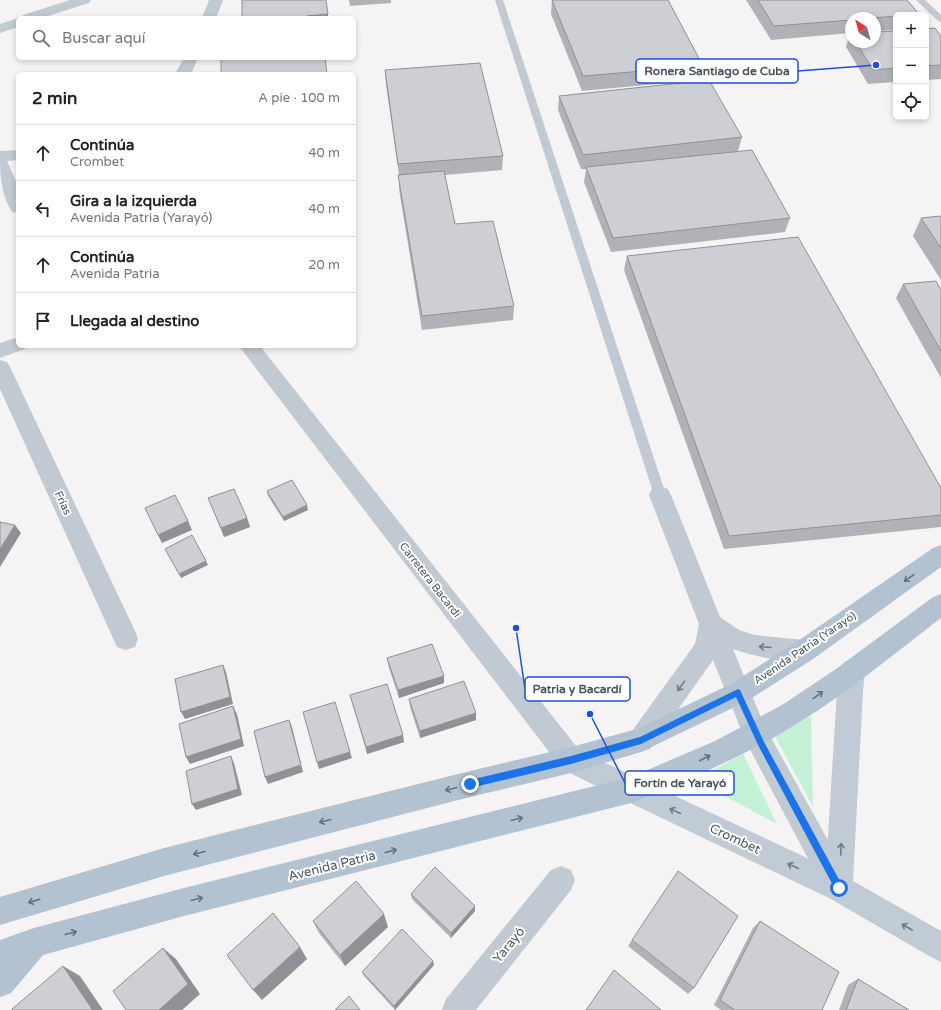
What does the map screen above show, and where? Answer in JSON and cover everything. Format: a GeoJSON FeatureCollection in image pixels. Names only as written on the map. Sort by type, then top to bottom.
{"type":"FeatureCollection","features":[{"type":"Feature","properties":{"kind":"main road","name":"Avenida Patria (Yarayó)"},"geometry":{"type":"LineString","coordinates":[[571,760],[641,740],[738,693],[804,651],[941,555]]}},
{"type":"Feature","properties":{"kind":"main road"},"geometry":{"type":"LineString","coordinates":[[631,790],[680,771],[755,733],[811,700],[941,604]]}},
{"type":"Feature","properties":{"kind":"main road"},"geometry":{"type":"LineString","coordinates":[[839,888],[850,691],[853,670]]}},
{"type":"Feature","properties":{"kind":"main road","name":"Carretera Bacardí"},"geometry":{"type":"LineString","coordinates":[[571,760],[631,790]]}},
{"type":"Feature","properties":{"kind":"main road"},"geometry":{"type":"LineString","coordinates":[[0,911],[164,862],[470,784],[571,760]]}},
{"type":"Feature","properties":{"kind":"main road","name":"Crombet"},"geometry":{"type":"LineString","coordinates":[[631,790],[839,888],[941,947]]}},
{"type":"Feature","properties":{"kind":"main road","name":"Avenida Patria"},"geometry":{"type":"LineString","coordinates":[[0,955],[34,943],[184,902],[631,790]]}},
{"type":"Feature","properties":{"kind":"main road"},"geometry":{"type":"LineString","coordinates":[[0,982],[34,943]]}},
{"type":"Feature","properties":{"kind":"street"},"geometry":{"type":"LineString","coordinates":[[34,16],[84,0]]}},
{"type":"Feature","properties":{"kind":"street"},"geometry":{"type":"LineString","coordinates":[[210,16],[216,0]]}},
{"type":"Feature","properties":{"kind":"street"},"geometry":{"type":"LineString","coordinates":[[0,29],[16,23]]}},
{"type":"Feature","properties":{"kind":"street"},"geometry":{"type":"LineString","coordinates":[[184,72],[190,60]]}},
{"type":"Feature","properties":{"kind":"street"},"geometry":{"type":"LineString","coordinates":[[0,156],[16,155]]}},
{"type":"Feature","properties":{"kind":"street"},"geometry":{"type":"LineString","coordinates":[[0,162],[16,203]]}},
{"type":"Feature","properties":{"kind":"street"},"geometry":{"type":"LineString","coordinates":[[0,351],[16,345]]}},
{"type":"Feature","properties":{"kind":"street","name":"Carretera Bacardí"},"geometry":{"type":"LineString","coordinates":[[251,348],[571,760]]}},
{"type":"Feature","properties":{"kind":"street","name":"Frías"},"geometry":{"type":"LineString","coordinates":[[0,367],[126,639]]}},
{"type":"Feature","properties":{"kind":"street"},"geometry":{"type":"LineString","coordinates":[[660,495],[755,733],[839,888]]}},
{"type":"Feature","properties":{"kind":"street"},"geometry":{"type":"LineString","coordinates":[[711,624],[731,638],[755,646],[804,651]]}},
{"type":"Feature","properties":{"kind":"street"},"geometry":{"type":"LineString","coordinates":[[641,740],[707,648],[711,624]]}},
{"type":"Feature","properties":{"kind":"street","name":"Yarayó"},"geometry":{"type":"LineString","coordinates":[[457,1010],[561,880]]}},
{"type":"Feature","properties":{"kind":"lane"},"geometry":{"type":"LineString","coordinates":[[498,0],[660,495]]}},
{"type":"Feature","properties":{"kind":"lane"},"geometry":{"type":"LineString","coordinates":[[920,0],[941,19]]}},
{"type":"Feature","properties":{"kind":"green space"},"geometry":{"type":"Polygon","coordinates":[[[811,716],[813,807],[775,736],[811,716]]]}},
{"type":"Feature","properties":{"kind":"green space"},"geometry":{"type":"Polygon","coordinates":[[[743,754],[777,824],[695,780],[743,754]]]}},
{"type":"Feature","properties":{"kind":"building"},"geometry":{"type":"Polygon","coordinates":[[[242,0],[326,0],[328,14],[307,16],[242,16],[242,0]]]}},
{"type":"Feature","properties":{"kind":"building"},"geometry":{"type":"Polygon","coordinates":[[[552,0],[668,0],[703,66],[583,76],[552,0]]]}},
{"type":"Feature","properties":{"kind":"building"},"geometry":{"type":"Polygon","coordinates":[[[758,0],[907,0],[917,12],[893,12],[893,16],[881,17],[881,12],[845,12],[845,20],[774,26],[758,0]]]}},
{"type":"Feature","properties":{"kind":"building"},"geometry":{"type":"Polygon","coordinates":[[[935,28],[941,36],[941,65],[929,66],[929,29],[935,28]]]}},
{"type":"Feature","properties":{"kind":"building"},"geometry":{"type":"Polygon","coordinates":[[[893,31],[893,68],[873,70],[860,48],[881,48],[881,32],[893,31]]]}},
{"type":"Feature","properties":{"kind":"building"},"geometry":{"type":"Polygon","coordinates":[[[221,60],[325,60],[327,72],[221,72],[221,60]]]}},
{"type":"Feature","properties":{"kind":"building"},"geometry":{"type":"Polygon","coordinates":[[[480,63],[503,156],[398,164],[385,70],[480,63]]]}},
{"type":"Feature","properties":{"kind":"building"},"geometry":{"type":"Polygon","coordinates":[[[709,80],[742,137],[583,155],[559,96],[709,80]]]}},
{"type":"Feature","properties":{"kind":"building"},"geometry":{"type":"Polygon","coordinates":[[[752,150],[790,218],[613,238],[586,167],[752,150]]]}},
{"type":"Feature","properties":{"kind":"building"},"geometry":{"type":"Polygon","coordinates":[[[444,171],[455,224],[493,221],[514,306],[422,316],[398,175],[444,171]]]}},
{"type":"Feature","properties":{"kind":"building"},"geometry":{"type":"Polygon","coordinates":[[[941,216],[941,248],[921,218],[941,216]]]}},
{"type":"Feature","properties":{"kind":"building"},"geometry":{"type":"Polygon","coordinates":[[[798,237],[941,488],[941,515],[729,536],[627,256],[798,237]]]}},
{"type":"Feature","properties":{"kind":"building"},"geometry":{"type":"Polygon","coordinates":[[[936,281],[941,290],[941,351],[903,284],[936,281]]]}},
{"type":"Feature","properties":{"kind":"building"},"geometry":{"type":"Polygon","coordinates":[[[292,480],[307,505],[283,517],[267,491],[292,480]]]}},
{"type":"Feature","properties":{"kind":"building"},"geometry":{"type":"Polygon","coordinates":[[[234,489],[247,518],[221,528],[208,498],[234,489]]]}},
{"type":"Feature","properties":{"kind":"building"},"geometry":{"type":"Polygon","coordinates":[[[175,495],[188,521],[158,535],[145,508],[175,495]]]}},
{"type":"Feature","properties":{"kind":"building"},"geometry":{"type":"Polygon","coordinates":[[[0,522],[15,525],[0,549],[0,522]]]}},
{"type":"Feature","properties":{"kind":"building"},"geometry":{"type":"Polygon","coordinates":[[[192,535],[206,561],[179,574],[165,549],[192,535]]]}},
{"type":"Feature","properties":{"kind":"building"},"geometry":{"type":"Polygon","coordinates":[[[432,644],[444,676],[398,690],[387,658],[432,644]]]}},
{"type":"Feature","properties":{"kind":"building"},"geometry":{"type":"Polygon","coordinates":[[[223,665],[230,697],[181,712],[175,679],[223,665]]]}},
{"type":"Feature","properties":{"kind":"building"},"geometry":{"type":"Polygon","coordinates":[[[464,681],[476,713],[420,731],[409,699],[464,681]]]}},
{"type":"Feature","properties":{"kind":"building"},"geometry":{"type":"Polygon","coordinates":[[[387,684],[403,735],[366,747],[350,695],[387,684]]]}},
{"type":"Feature","properties":{"kind":"building"},"geometry":{"type":"Polygon","coordinates":[[[335,702],[350,752],[317,762],[303,712],[335,702]]]}},
{"type":"Feature","properties":{"kind":"building"},"geometry":{"type":"Polygon","coordinates":[[[233,706],[241,739],[186,757],[179,724],[233,706]]]}},
{"type":"Feature","properties":{"kind":"building"},"geometry":{"type":"Polygon","coordinates":[[[289,720],[301,765],[265,777],[254,731],[289,720]]]}},
{"type":"Feature","properties":{"kind":"building"},"geometry":{"type":"Polygon","coordinates":[[[231,756],[238,789],[192,804],[186,771],[231,756]]]}},
{"type":"Feature","properties":{"kind":"building"},"geometry":{"type":"Polygon","coordinates":[[[435,867],[475,906],[451,933],[411,894],[435,867]]]}},
{"type":"Feature","properties":{"kind":"building"},"geometry":{"type":"Polygon","coordinates":[[[678,871],[738,916],[694,988],[632,940],[678,871]]]}},
{"type":"Feature","properties":{"kind":"building"},"geometry":{"type":"Polygon","coordinates":[[[356,881],[384,914],[340,955],[313,921],[356,881]]]}},
{"type":"Feature","properties":{"kind":"building"},"geometry":{"type":"Polygon","coordinates":[[[273,913],[300,947],[253,990],[227,955],[273,913]]]}},
{"type":"Feature","properties":{"kind":"building"},"geometry":{"type":"Polygon","coordinates":[[[760,921],[839,972],[822,1010],[735,1010],[720,1000],[760,921]]]}},
{"type":"Feature","properties":{"kind":"building"},"geometry":{"type":"Polygon","coordinates":[[[402,929],[433,961],[394,1006],[362,972],[402,929]]]}},
{"type":"Feature","properties":{"kind":"building"},"geometry":{"type":"Polygon","coordinates":[[[163,948],[188,984],[159,1010],[126,1010],[113,991],[163,948]]]}},
{"type":"Feature","properties":{"kind":"building"},"geometry":{"type":"Polygon","coordinates":[[[63,966],[92,1009],[91,1010],[12,1010],[12,1009],[63,966]]]}},
{"type":"Feature","properties":{"kind":"building"},"geometry":{"type":"Polygon","coordinates":[[[614,970],[661,1010],[586,1010],[614,970]]]}},
{"type":"Feature","properties":{"kind":"building"},"geometry":{"type":"Polygon","coordinates":[[[858,979],[909,1010],[846,1010],[858,979]]]}},
{"type":"Feature","properties":{"kind":"building"},"geometry":{"type":"Polygon","coordinates":[[[349,996],[360,1010],[335,1010],[349,996]]]}},
{"type":"Feature","properties":{"kind":"place","name":"Ronera Santiago de Cuba"},"geometry":{"type":"Point","coordinates":[876,65]}},
{"type":"Feature","properties":{"kind":"place","name":"Patria y Bacardí"},"geometry":{"type":"Point","coordinates":[516,628]}},
{"type":"Feature","properties":{"kind":"place","name":"Fortín de Yarayó"},"geometry":{"type":"Point","coordinates":[590,714]}},
{"type":"Feature","properties":{"kind":"route"},"geometry":{"type":"LineString","coordinates":[[470,784],[571,760],[641,740],[738,693],[761,745],[839,888]]}}]}
